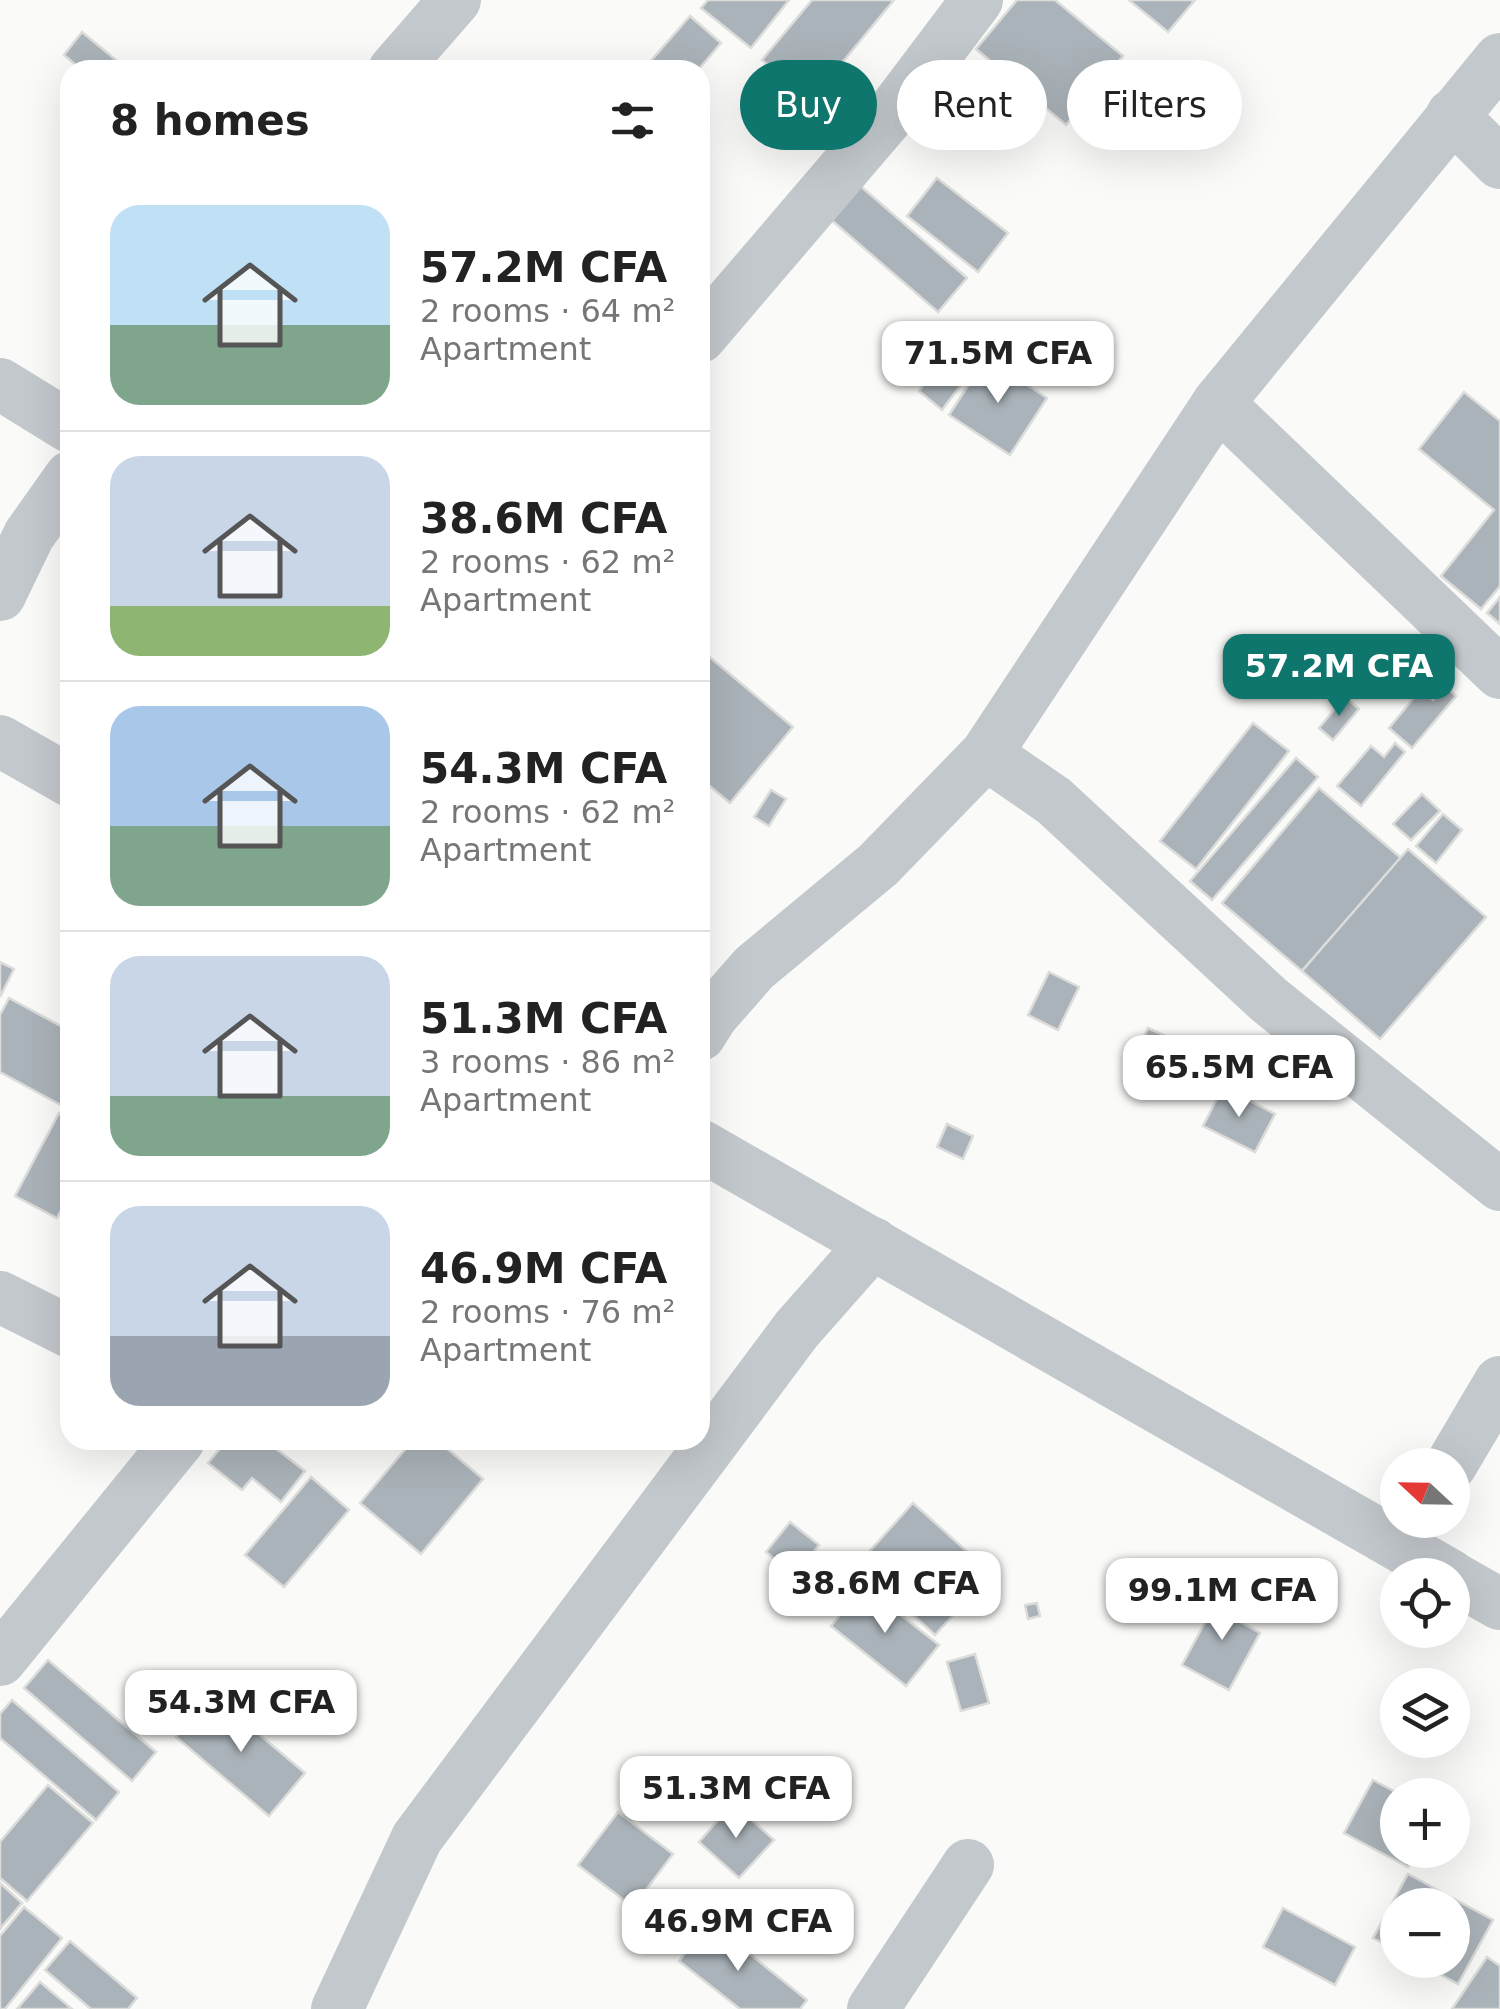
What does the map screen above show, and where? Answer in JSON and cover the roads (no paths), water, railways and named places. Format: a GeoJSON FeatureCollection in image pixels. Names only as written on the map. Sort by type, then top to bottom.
{"type":"FeatureCollection","features":[{"type":"Feature","properties":{"kind":"street"},"geometry":{"type":"LineString","coordinates":[[403,60],[455,0]]}},
{"type":"Feature","properties":{"kind":"street"},"geometry":{"type":"LineString","coordinates":[[710,325],[895,108],[977,0]]}},
{"type":"Feature","properties":{"kind":"street"},"geometry":{"type":"LineString","coordinates":[[710,1019],[754,968],[878,865],[986,754],[1218,403],[1500,60]]}},
{"type":"Feature","properties":{"kind":"street"},"geometry":{"type":"LineString","coordinates":[[1452,115],[1500,162]]}},
{"type":"Feature","properties":{"kind":"street"},"geometry":{"type":"LineString","coordinates":[[0,384],[60,421]]}},
{"type":"Feature","properties":{"kind":"street"},"geometry":{"type":"LineString","coordinates":[[1218,403],[1500,673]]}},
{"type":"Feature","properties":{"kind":"street"},"geometry":{"type":"LineString","coordinates":[[0,595],[29,535],[60,491]]}},
{"type":"Feature","properties":{"kind":"street"},"geometry":{"type":"LineString","coordinates":[[0,741],[60,775]]}},
{"type":"Feature","properties":{"kind":"street"},"geometry":{"type":"LineString","coordinates":[[986,754],[1054,801],[1269,1000],[1500,1185]]}},
{"type":"Feature","properties":{"kind":"street"},"geometry":{"type":"LineString","coordinates":[[710,1151],[1380,1518]]}},
{"type":"Feature","properties":{"kind":"street"},"geometry":{"type":"LineString","coordinates":[[710,1446],[797,1329],[873,1243]]}},
{"type":"Feature","properties":{"kind":"street"},"geometry":{"type":"LineString","coordinates":[[0,1297],[60,1327]]}},
{"type":"Feature","properties":{"kind":"street"},"geometry":{"type":"LineString","coordinates":[[1460,1448],[1500,1382]]}},
{"type":"Feature","properties":{"kind":"street"},"geometry":{"type":"LineString","coordinates":[[0,1660],[171,1450]]}},
{"type":"Feature","properties":{"kind":"street"},"geometry":{"type":"LineString","coordinates":[[336,2009],[417,1838],[707,1450]]}},
{"type":"Feature","properties":{"kind":"street"},"geometry":{"type":"LineString","coordinates":[[1414,1538],[1433,1558]]}},
{"type":"Feature","properties":{"kind":"street"},"geometry":{"type":"LineString","coordinates":[[1470,1587],[1500,1604]]}},
{"type":"Feature","properties":{"kind":"street"},"geometry":{"type":"LineString","coordinates":[[873,2009],[968,1865]]}}]}
